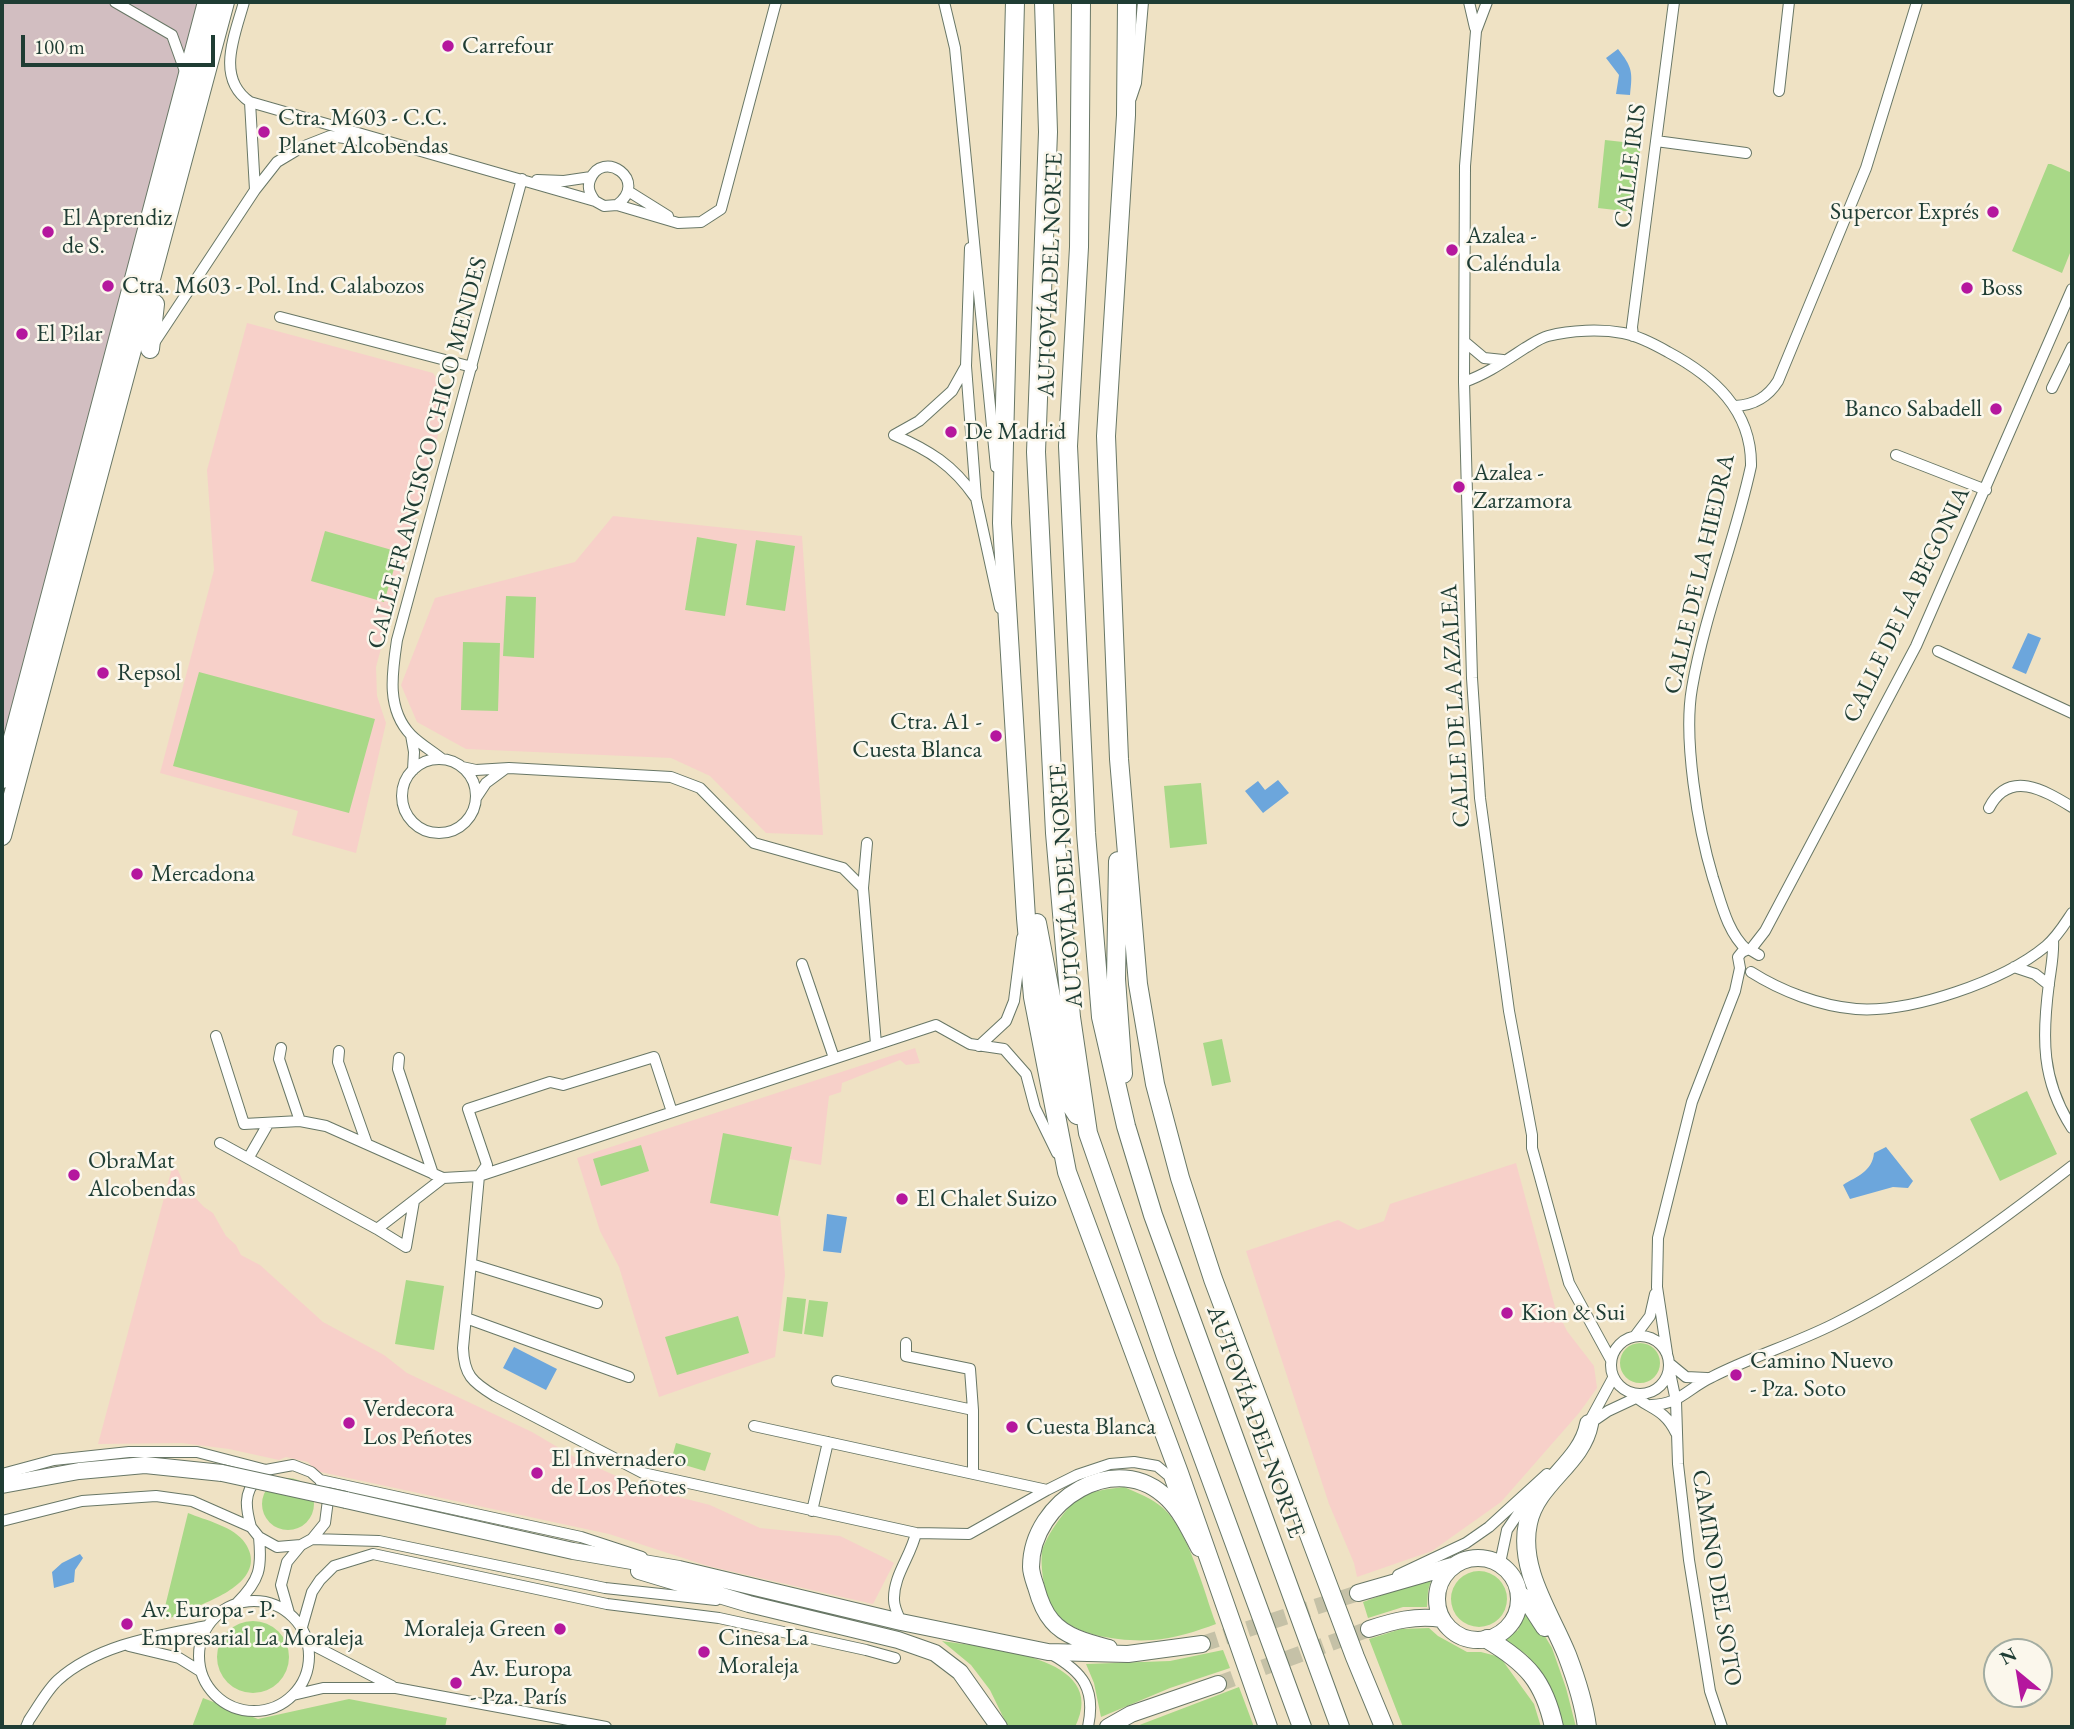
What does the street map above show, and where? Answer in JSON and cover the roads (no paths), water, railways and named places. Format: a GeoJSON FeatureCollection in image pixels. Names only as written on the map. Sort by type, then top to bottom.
{"type":"FeatureCollection","features":[{"type":"Feature","properties":{"kind":"highway"},"geometry":{"type":"LineString","coordinates":[[2,779],[207,2]]}},
{"type":"Feature","properties":{"kind":"highway"},"geometry":{"type":"LineString","coordinates":[[2,836],[225,2]]}},
{"type":"Feature","properties":{"kind":"highway"},"geometry":{"type":"LineString","coordinates":[[1003,2],[1012,134]]}},
{"type":"Feature","properties":{"kind":"highway"},"geometry":{"type":"LineString","coordinates":[[1015,2],[1002,523],[1033,997],[1067,1172],[1223,1595],[1268,1727]]}},
{"type":"Feature","properties":{"kind":"highway","name":"AUTOVÍA DEL NORTE"},"geometry":{"type":"LineString","coordinates":[[1044,2],[1048,132],[1036,452],[1055,833],[1070,1017],[1088,1132],[1166,1357],[1302,1727]]}},
{"type":"Feature","properties":{"kind":"highway","name":"AUTOVÍA DEL NORTE"},"geometry":{"type":"LineString","coordinates":[[1081,2],[1079,247],[1068,446],[1086,833],[1101,1017],[1126,1126],[1153,1215],[1340,1727]]}},
{"type":"Feature","properties":{"kind":"highway"},"geometry":{"type":"LineString","coordinates":[[1127,2],[1126,115],[1106,436],[1119,760],[1138,984],[1155,1084],[1180,1178],[1213,1279],[1382,1727]]}},
{"type":"Feature","properties":{"kind":"highway"},"geometry":{"type":"LineString","coordinates":[[150,349],[160,248]]}},
{"type":"Feature","properties":{"kind":"highway"},"geometry":{"type":"LineString","coordinates":[[1006,578],[1012,594],[1037,927],[1072,1107],[1088,1132]]}},
{"type":"Feature","properties":{"kind":"highway"},"geometry":{"type":"LineString","coordinates":[[1119,760],[1116,979],[1126,1126]]}},
{"type":"Feature","properties":{"kind":"highway"},"geometry":{"type":"LineString","coordinates":[[1587,1727],[1568,1657],[1534,1580],[1525,1538],[1528,1520],[1538,1499],[1586,1438],[1588,1424]]}},
{"type":"Feature","properties":{"kind":"highway"},"geometry":{"type":"LineString","coordinates":[[1520,1595],[1532,1607],[1552,1637],[1580,1700]]}},
{"type":"Feature","properties":{"kind":"highway"},"geometry":{"type":"LineString","coordinates":[[1488,1639],[1516,1657],[1533,1674],[1550,1711],[1554,1727]]}},
{"type":"Feature","properties":{"kind":"main road"},"geometry":{"type":"LineString","coordinates":[[2,1485],[55,1475],[145,1465],[222,1473],[573,1551],[679,1569],[901,1622],[1048,1653],[1128,1654],[1202,1644]]}},
{"type":"Feature","properties":{"kind":"main road"},"geometry":{"type":"LineString","coordinates":[[2,1495],[55,1475]]}},
{"type":"Feature","properties":{"kind":"main road"},"geometry":{"type":"LineString","coordinates":[[1128,1654],[1080,1640],[1052,1622],[1038,1597],[1031,1567],[1037,1537],[1050,1513],[1071,1493],[1096,1482],[1120,1478],[1147,1484],[1167,1497],[1184,1518],[1223,1595]]}},
{"type":"Feature","properties":{"kind":"main road"},"geometry":{"type":"LineString","coordinates":[[573,1551],[749,1604],[898,1640],[935,1653],[960,1672],[977,1692],[999,1727]]}},
{"type":"Feature","properties":{"kind":"main road"},"geometry":{"type":"LineString","coordinates":[[1358,1593],[1468,1559],[1485,1558],[1500,1563],[1517,1582],[1520,1595],[1517,1614],[1505,1630],[1488,1639],[1470,1639],[1454,1632],[1442,1619],[1437,1605],[1438,1591],[1443,1577],[1452,1566]]}},
{"type":"Feature","properties":{"kind":"main road"},"geometry":{"type":"LineString","coordinates":[[1369,1629],[1403,1618],[1424,1616],[1442,1619]]}},
{"type":"Feature","properties":{"kind":"main road"},"geometry":{"type":"LineString","coordinates":[[1108,1727],[1131,1714],[1218,1684]]}},
{"type":"Feature","properties":{"kind":"street"},"geometry":{"type":"LineString","coordinates":[[115,2],[172,34],[187,75]]}},
{"type":"Feature","properties":{"kind":"street"},"geometry":{"type":"LineString","coordinates":[[244,2],[231,50],[229,75],[239,94],[250,102],[595,201],[604,206],[617,205],[678,223],[701,222],[721,209],[776,2]]}},
{"type":"Feature","properties":{"kind":"street"},"geometry":{"type":"LineString","coordinates":[[944,2],[955,48],[1002,523]]}},
{"type":"Feature","properties":{"kind":"street"},"geometry":{"type":"LineString","coordinates":[[1126,115],[1136,83],[1143,2]]}},
{"type":"Feature","properties":{"kind":"street","name":"CALLE DE LA AZALEA"},"geometry":{"type":"LineString","coordinates":[[1469,2],[1476,32]]}},
{"type":"Feature","properties":{"kind":"street","name":"CALLE DE LA AZALEA"},"geometry":{"type":"LineString","coordinates":[[1487,2],[1476,32],[1465,166],[1464,382],[1472,678],[1480,798],[1509,1011],[1532,1135],[1532,1148],[1569,1283],[1611,1360]]}},
{"type":"Feature","properties":{"kind":"street","name":"CALLE IRIS"},"geometry":{"type":"LineString","coordinates":[[1633,336],[1674,2]]}},
{"type":"Feature","properties":{"kind":"street"},"geometry":{"type":"LineString","coordinates":[[1779,91],[1789,2]]}},
{"type":"Feature","properties":{"kind":"street"},"geometry":{"type":"LineString","coordinates":[[1464,382],[1480,376],[1547,336],[1604,332],[1633,336],[1684,360],[1715,383],[1735,406],[1765,397],[1778,381],[1866,168],[1917,2]]}},
{"type":"Feature","properties":{"kind":"street"},"geometry":{"type":"LineString","coordinates":[[250,102],[256,190]]}},
{"type":"Feature","properties":{"kind":"street"},"geometry":{"type":"LineString","coordinates":[[150,349],[256,190],[278,162],[302,147],[330,136],[398,145]]}},
{"type":"Feature","properties":{"kind":"street"},"geometry":{"type":"LineString","coordinates":[[1656,141],[1746,153]]}},
{"type":"Feature","properties":{"kind":"street"},"geometry":{"type":"LineString","coordinates":[[522,180],[564,181],[591,177],[600,169],[612,167],[619,169],[626,177],[628,191],[617,205]]}},
{"type":"Feature","properties":{"kind":"street"},"geometry":{"type":"LineString","coordinates":[[591,177],[589,188],[595,201]]}},
{"type":"Feature","properties":{"kind":"street","name":"CALLE FRANCISCO CHICO MENDES"},"geometry":{"type":"LineString","coordinates":[[413,770],[411,735],[392,696],[395,652],[522,180]]}},
{"type":"Feature","properties":{"kind":"street"},"geometry":{"type":"LineString","coordinates":[[628,191],[678,223]]}},
{"type":"Feature","properties":{"kind":"street"},"geometry":{"type":"LineString","coordinates":[[971,209],[966,366],[976,498],[1010,645]]}},
{"type":"Feature","properties":{"kind":"street","name":"CALLE DE LA BEGONIA"},"geometry":{"type":"LineString","coordinates":[[1752,951],[1916,646],[2072,289]]}},
{"type":"Feature","properties":{"kind":"street"},"geometry":{"type":"LineString","coordinates":[[280,317],[472,367]]}},
{"type":"Feature","properties":{"kind":"street"},"geometry":{"type":"LineString","coordinates":[[1465,342],[1484,358],[1497,361],[1507,359]]}},
{"type":"Feature","properties":{"kind":"street"},"geometry":{"type":"LineString","coordinates":[[2052,388],[2072,347]]}},
{"type":"Feature","properties":{"kind":"street"},"geometry":{"type":"LineString","coordinates":[[966,366],[952,391],[919,421],[894,435],[929,450],[965,482],[976,498]]}},
{"type":"Feature","properties":{"kind":"street","name":"CALLE DE LA HIEDRA"},"geometry":{"type":"LineString","coordinates":[[1735,406],[1746,429],[1752,453],[1751,466],[1700,651],[1692,691],[1690,731],[1704,847],[1727,918],[1737,939],[1752,951]]}},
{"type":"Feature","properties":{"kind":"street"},"geometry":{"type":"LineString","coordinates":[[1896,455],[1986,490]]}},
{"type":"Feature","properties":{"kind":"street"},"geometry":{"type":"LineString","coordinates":[[1938,651],[2072,713]]}},
{"type":"Feature","properties":{"kind":"street","name":"CALLE FRANCISCO CHICO MENDES"},"geometry":{"type":"LineString","coordinates":[[411,735],[442,759]]}},
{"type":"Feature","properties":{"kind":"street"},"geometry":{"type":"LineString","coordinates":[[462,767],[475,787],[474,810],[467,821],[445,833],[432,833],[410,820],[404,809],[404,784],[413,770],[429,760],[442,759],[476,770],[509,768],[671,777],[700,788],[754,843],[843,868],[863,888]]}},
{"type":"Feature","properties":{"kind":"street"},"geometry":{"type":"LineString","coordinates":[[476,798],[493,776],[509,768]]}},
{"type":"Feature","properties":{"kind":"street"},"geometry":{"type":"LineString","coordinates":[[1989,808],[2008,787],[2016,785],[2029,786],[2072,807]]}},
{"type":"Feature","properties":{"kind":"street"},"geometry":{"type":"LineString","coordinates":[[867,844],[863,888],[876,1044]]}},
{"type":"Feature","properties":{"kind":"street"},"geometry":{"type":"LineString","coordinates":[[1588,1424],[1637,1395],[1659,1387],[1668,1361],[1657,1287],[1658,1238],[1692,1102],[1735,991],[1747,971],[1760,964],[1752,951],[1738,957],[1747,971],[1793,993],[1856,1009],[1902,1006],[1973,985],[2014,967],[2034,956],[2053,940],[2072,913]]}},
{"type":"Feature","properties":{"kind":"street"},"geometry":{"type":"LineString","coordinates":[[979,1046],[1006,1021],[1014,1001],[1026,918]]}},
{"type":"Feature","properties":{"kind":"street"},"geometry":{"type":"LineString","coordinates":[[2053,940],[2044,1039],[2048,1077],[2072,1128]]}},
{"type":"Feature","properties":{"kind":"street"},"geometry":{"type":"LineString","coordinates":[[802,964],[834,1058]]}},
{"type":"Feature","properties":{"kind":"street"},"geometry":{"type":"LineString","coordinates":[[2014,967],[2035,974],[2049,985]]}},
{"type":"Feature","properties":{"kind":"street"},"geometry":{"type":"LineString","coordinates":[[216,1037],[244,1124],[300,1121],[326,1126],[443,1178],[480,1176],[936,1025],[970,1044],[1004,1049],[1026,1074],[1035,1108],[1067,1172]]}},
{"type":"Feature","properties":{"kind":"street"},"geometry":{"type":"LineString","coordinates":[[281,1048],[279,1059],[300,1121]]}},
{"type":"Feature","properties":{"kind":"street"},"geometry":{"type":"LineString","coordinates":[[339,1051],[338,1062],[367,1144]]}},
{"type":"Feature","properties":{"kind":"street"},"geometry":{"type":"LineString","coordinates":[[672,1112],[654,1057],[563,1085],[550,1082],[468,1109],[487,1165],[480,1176],[466,1318],[464,1365],[474,1383],[643,1473],[916,1533],[969,1534],[1077,1475],[1110,1464],[1134,1462],[1157,1466],[1169,1476],[1184,1518]]}},
{"type":"Feature","properties":{"kind":"street"},"geometry":{"type":"LineString","coordinates":[[399,1058],[398,1069],[433,1174]]}},
{"type":"Feature","properties":{"kind":"street"},"geometry":{"type":"LineString","coordinates":[[248,1157],[268,1124]]}},
{"type":"Feature","properties":{"kind":"street"},"geometry":{"type":"LineString","coordinates":[[220,1143],[406,1247],[414,1201]]}},
{"type":"Feature","properties":{"kind":"street"},"geometry":{"type":"LineString","coordinates":[[1651,1405],[1676,1401],[1711,1377],[1832,1325],[1887,1296],[2004,1220],[2072,1166]]}},
{"type":"Feature","properties":{"kind":"street"},"geometry":{"type":"LineString","coordinates":[[377,1230],[443,1178]]}},
{"type":"Feature","properties":{"kind":"street"},"geometry":{"type":"LineString","coordinates":[[471,1264],[597,1303]]}},
{"type":"Feature","properties":{"kind":"street"},"geometry":{"type":"LineString","coordinates":[[1657,1287],[1650,1316],[1635,1336],[1619,1344],[1611,1360],[1613,1378],[1651,1405],[1672,1424],[1677,1435]]}},
{"type":"Feature","properties":{"kind":"street"},"geometry":{"type":"LineString","coordinates":[[466,1318],[629,1377]]}},
{"type":"Feature","properties":{"kind":"street"},"geometry":{"type":"LineString","coordinates":[[1635,1336],[1654,1339],[1668,1361],[1686,1377],[1711,1377]]}},
{"type":"Feature","properties":{"kind":"street"},"geometry":{"type":"LineString","coordinates":[[906,1343],[906,1356],[970,1369],[973,1410],[972,1473]]}},
{"type":"Feature","properties":{"kind":"street","name":"CAMINO DEL SOTO"},"geometry":{"type":"LineString","coordinates":[[1668,1361],[1676,1401],[1680,1494],[1689,1560],[1710,1691],[1722,1727]]}},
{"type":"Feature","properties":{"kind":"street"},"geometry":{"type":"LineString","coordinates":[[1500,1563],[1507,1530],[1535,1489],[1588,1424],[1613,1378]]}},
{"type":"Feature","properties":{"kind":"street"},"geometry":{"type":"LineString","coordinates":[[837,1381],[973,1410]]}},
{"type":"Feature","properties":{"kind":"street"},"geometry":{"type":"LineString","coordinates":[[754,1426],[1047,1490]]}},
{"type":"Feature","properties":{"kind":"street"},"geometry":{"type":"LineString","coordinates":[[812,1511],[828,1442]]}},
{"type":"Feature","properties":{"kind":"street"},"geometry":{"type":"LineString","coordinates":[[2,1474],[54,1460],[129,1452],[197,1451],[266,1470],[293,1465],[311,1472],[320,1480],[328,1500],[325,1523],[312,1539],[300,1545],[278,1547],[259,1537],[251,1527],[245,1505],[251,1485],[266,1470]]}},
{"type":"Feature","properties":{"kind":"street"},"geometry":{"type":"LineString","coordinates":[[1358,1593],[1466,1543],[1489,1527],[1547,1474]]}},
{"type":"Feature","properties":{"kind":"street"},"geometry":{"type":"LineString","coordinates":[[320,1480],[581,1536],[679,1569]]}},
{"type":"Feature","properties":{"kind":"street"},"geometry":{"type":"LineString","coordinates":[[2,1521],[82,1502],[156,1496],[192,1501],[251,1527]]}},
{"type":"Feature","properties":{"kind":"street"},"geometry":{"type":"LineString","coordinates":[[901,1622],[893,1602],[895,1588],[911,1554],[916,1533]]}},
{"type":"Feature","properties":{"kind":"street"},"geometry":{"type":"LineString","coordinates":[[237,1603],[266,1602],[289,1613],[302,1627],[307,1642],[307,1670],[293,1695],[278,1706],[245,1709],[228,1706],[214,1695],[200,1671],[198,1652],[207,1626],[220,1612],[237,1603],[259,1577],[259,1537]]}},
{"type":"Feature","properties":{"kind":"street"},"geometry":{"type":"LineString","coordinates":[[312,1539],[379,1541],[605,1588],[749,1604]]}},
{"type":"Feature","properties":{"kind":"street"},"geometry":{"type":"LineString","coordinates":[[289,1613],[281,1585],[287,1562],[300,1545]]}},
{"type":"Feature","properties":{"kind":"street"},"geometry":{"type":"LineString","coordinates":[[302,1627],[313,1592],[320,1580],[334,1566],[373,1554],[607,1604],[719,1618],[895,1658]]}},
{"type":"Feature","properties":{"kind":"street"},"geometry":{"type":"LineString","coordinates":[[26,1727],[56,1681],[87,1658],[125,1645],[207,1626]]}},
{"type":"Feature","properties":{"kind":"street"},"geometry":{"type":"LineString","coordinates":[[307,1642],[396,1688]]}},
{"type":"Feature","properties":{"kind":"street"},"geometry":{"type":"LineString","coordinates":[[125,1645],[180,1658],[200,1671]]}},
{"type":"Feature","properties":{"kind":"street"},"geometry":{"type":"LineString","coordinates":[[1048,1653],[1073,1666],[1082,1678],[1091,1705],[1088,1727]]}},
{"type":"Feature","properties":{"kind":"street"},"geometry":{"type":"LineString","coordinates":[[293,1695],[323,1689],[396,1688],[600,1727]]}},
{"type":"Feature","properties":{"kind":"street"},"geometry":{"type":"LineString","coordinates":[[977,1692],[989,1727]]}},
{"type":"Feature","properties":{"kind":"water"},"geometry":{"type":"Polygon","coordinates":[[[1618,49],[1630,70],[1630,95],[1616,94],[1619,75],[1606,58],[1618,49]]]}},
{"type":"Feature","properties":{"kind":"water"},"geometry":{"type":"Polygon","coordinates":[[[2028,633],[2041,638],[2026,674],[2012,668],[2028,633]]]}},
{"type":"Feature","properties":{"kind":"water"},"geometry":{"type":"Polygon","coordinates":[[[1278,780],[1289,793],[1263,813],[1245,791],[1258,781],[1265,790],[1278,780]]]}},
{"type":"Feature","properties":{"kind":"water"},"geometry":{"type":"Polygon","coordinates":[[[1886,1147],[1913,1181],[1908,1188],[1893,1187],[1850,1199],[1843,1185],[1863,1173],[1870,1165],[1874,1153],[1886,1147]]]}},
{"type":"Feature","properties":{"kind":"water"},"geometry":{"type":"Polygon","coordinates":[[[827,1214],[847,1217],[841,1253],[823,1251],[827,1214]]]}},
{"type":"Feature","properties":{"kind":"water"},"geometry":{"type":"Polygon","coordinates":[[[514,1347],[557,1369],[546,1390],[503,1368],[514,1347]]]}},
{"type":"Feature","properties":{"kind":"water"},"geometry":{"type":"Polygon","coordinates":[[[80,1554],[83,1558],[75,1570],[74,1582],[54,1588],[52,1572],[62,1563],[80,1554]]]}},
{"type":"Feature","properties":{"kind":"tunnel"},"geometry":{"type":"LineString","coordinates":[[1202,1644],[1358,1593]]}},
{"type":"Feature","properties":{"kind":"tunnel"},"geometry":{"type":"LineString","coordinates":[[1218,1684],[1369,1629]]}},
{"type":"Feature","properties":{"kind":"place","name":"Carrefour"},"geometry":{"type":"Point","coordinates":[448,46]}},
{"type":"Feature","properties":{"kind":"place","name":"Ctra. M603 - C.C. Planet Alcobendas"},"geometry":{"type":"Point","coordinates":[264,132]}},
{"type":"Feature","properties":{"kind":"place","name":"Supercor Exprés"},"geometry":{"type":"Point","coordinates":[1993,212]}},
{"type":"Feature","properties":{"kind":"place","name":"El Aprendiz de S."},"geometry":{"type":"Point","coordinates":[48,232]}},
{"type":"Feature","properties":{"kind":"place","name":"Azalea - Caléndula"},"geometry":{"type":"Point","coordinates":[1452,250]}},
{"type":"Feature","properties":{"kind":"place","name":"Ctra. M603 - Pol. Ind. Calabozos"},"geometry":{"type":"Point","coordinates":[108,286]}},
{"type":"Feature","properties":{"kind":"place","name":"Boss"},"geometry":{"type":"Point","coordinates":[1967,288]}},
{"type":"Feature","properties":{"kind":"place","name":"El Pilar"},"geometry":{"type":"Point","coordinates":[22,334]}},
{"type":"Feature","properties":{"kind":"place","name":"Banco Sabadell"},"geometry":{"type":"Point","coordinates":[1996,409]}},
{"type":"Feature","properties":{"kind":"place","name":"De Madrid"},"geometry":{"type":"Point","coordinates":[951,432]}},
{"type":"Feature","properties":{"kind":"place","name":"Azalea - Zarzamora"},"geometry":{"type":"Point","coordinates":[1459,487]}},
{"type":"Feature","properties":{"kind":"place","name":"Repsol"},"geometry":{"type":"Point","coordinates":[103,673]}},
{"type":"Feature","properties":{"kind":"place","name":"Ctra. A1 - Cuesta Blanca"},"geometry":{"type":"Point","coordinates":[996,736]}},
{"type":"Feature","properties":{"kind":"place","name":"Mercadona"},"geometry":{"type":"Point","coordinates":[137,874]}},
{"type":"Feature","properties":{"kind":"place","name":"ObraMat Alcobendas"},"geometry":{"type":"Point","coordinates":[74,1175]}},
{"type":"Feature","properties":{"kind":"place","name":"El Chalet Suizo"},"geometry":{"type":"Point","coordinates":[902,1199]}},
{"type":"Feature","properties":{"kind":"place","name":"Kion & Sui"},"geometry":{"type":"Point","coordinates":[1507,1313]}},
{"type":"Feature","properties":{"kind":"place","name":"Camino Nuevo - Pza. Soto"},"geometry":{"type":"Point","coordinates":[1736,1375]}},
{"type":"Feature","properties":{"kind":"place","name":"Verdecora Los Peñotes"},"geometry":{"type":"Point","coordinates":[349,1423]}},
{"type":"Feature","properties":{"kind":"place","name":"Cuesta Blanca"},"geometry":{"type":"Point","coordinates":[1012,1427]}},
{"type":"Feature","properties":{"kind":"place","name":"El Invernadero de Los Peñotes"},"geometry":{"type":"Point","coordinates":[537,1473]}},
{"type":"Feature","properties":{"kind":"place","name":"Av. Europa - P. Empresarial La Moraleja"},"geometry":{"type":"Point","coordinates":[127,1624]}},
{"type":"Feature","properties":{"kind":"place","name":"Moraleja Green"},"geometry":{"type":"Point","coordinates":[560,1629]}},
{"type":"Feature","properties":{"kind":"place","name":"Cinesa La Moraleja"},"geometry":{"type":"Point","coordinates":[704,1652]}},
{"type":"Feature","properties":{"kind":"place","name":"Av. Europa - Pza. París"},"geometry":{"type":"Point","coordinates":[456,1683]}}]}
